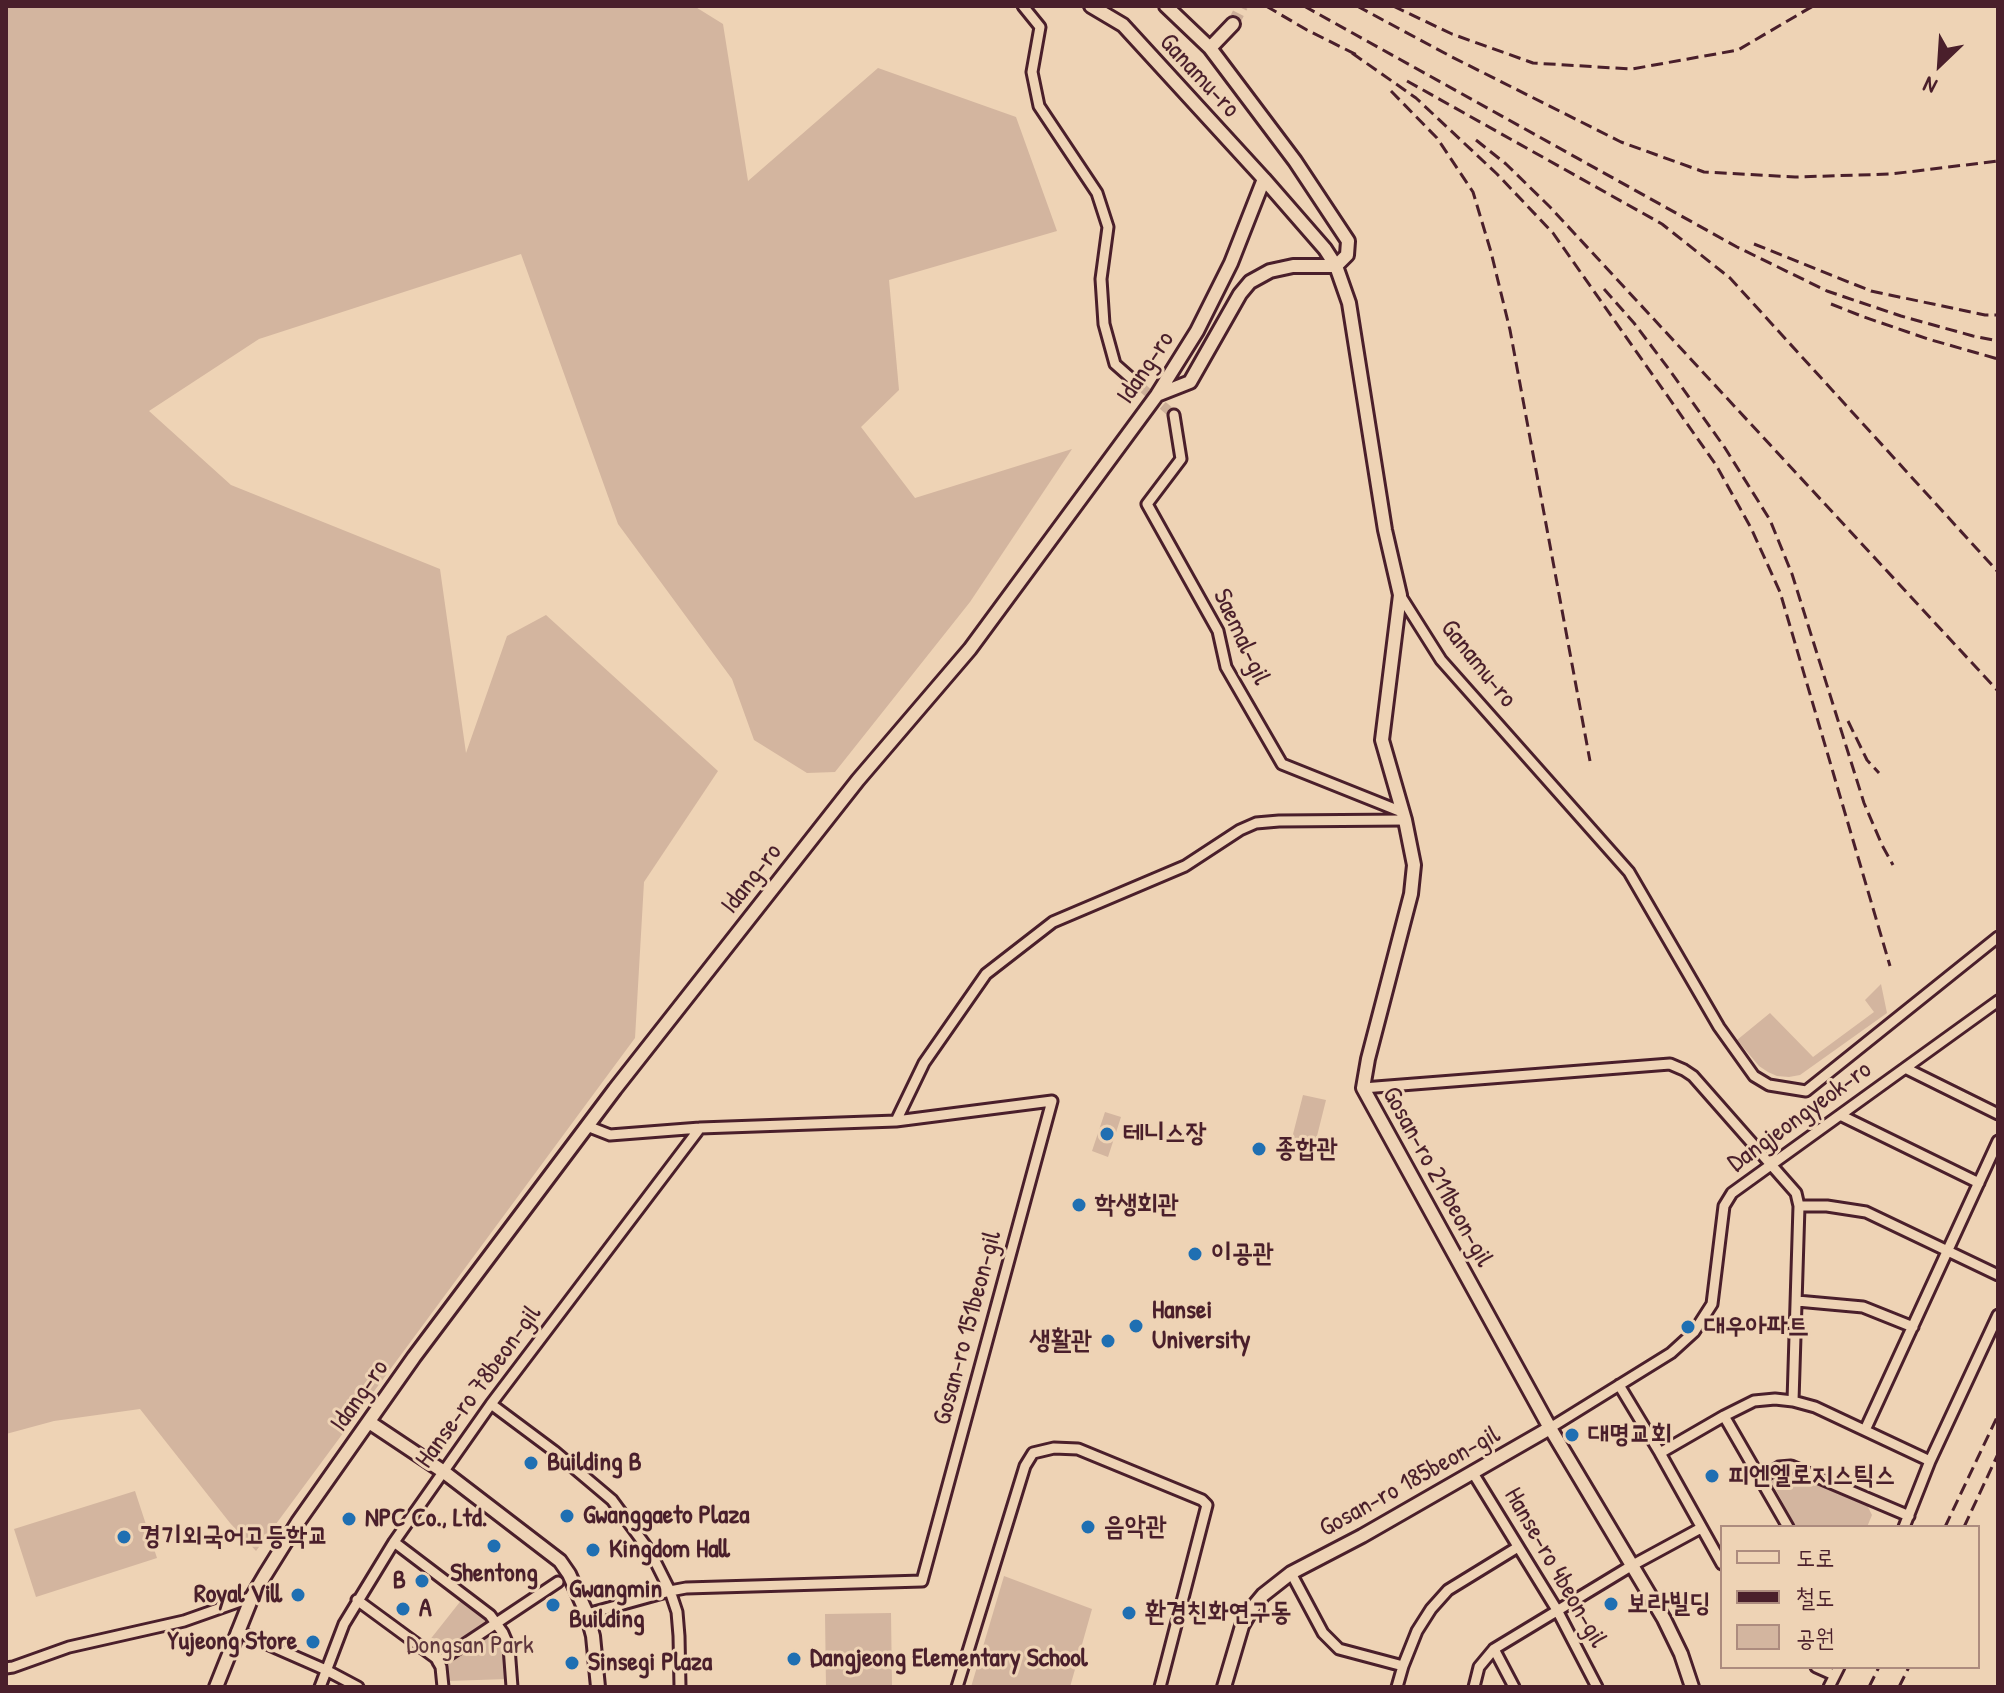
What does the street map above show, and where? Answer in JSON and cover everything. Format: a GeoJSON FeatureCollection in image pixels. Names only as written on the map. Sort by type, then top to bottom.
{"type":"FeatureCollection","features":[{"type":"Feature","properties":{"kind":"street"},"geometry":{"type":"LineString","coordinates":[[1023,6],[1040,27],[1032,72],[1039,106],[1097,193],[1108,227],[1101,279],[1104,324],[1115,364],[1132,379]]}},
{"type":"Feature","properties":{"kind":"street","name":"Ganamu-ro"},"geometry":{"type":"LineString","coordinates":[[1091,6],[1123,25],[1264,179],[1336,266],[1349,303],[1385,530],[1400,595],[1441,660],[1629,872],[1719,1027],[1754,1076],[1769,1085],[1806,1091],[1998,937]]}},
{"type":"Feature","properties":{"kind":"street"},"geometry":{"type":"LineString","coordinates":[[1157,395],[1190,382],[1240,294],[1250,282],[1270,271],[1293,266],[1336,266],[1347,255],[1348,241],[1295,161],[1210,48],[1166,6]]}},
{"type":"Feature","properties":{"kind":"street"},"geometry":{"type":"LineString","coordinates":[[1210,48],[1233,24]]}},
{"type":"Feature","properties":{"kind":"street","name":"Idang-ro"},"geometry":{"type":"LineString","coordinates":[[216,1687],[252,1597],[298,1522],[518,1217],[858,780],[970,649],[1157,395],[1197,331],[1224,277],[1264,179]]}},
{"type":"Feature","properties":{"kind":"street","name":"Saemal-gil"},"geometry":{"type":"LineString","coordinates":[[1174,415],[1181,459],[1147,504],[1218,631],[1226,667],[1282,764],[1403,816]]}},
{"type":"Feature","properties":{"kind":"street","name":"Gosan-ro 211beon-gil"},"geometry":{"type":"LineString","coordinates":[[1400,595],[1382,740],[1414,865],[1411,894],[1363,1088],[1550,1428],[1670,1631],[1692,1687]]}},
{"type":"Feature","properties":{"kind":"street"},"geometry":{"type":"LineString","coordinates":[[896,1121],[924,1063],[986,974],[1053,922],[1185,866],[1256,823],[1403,816]]}},
{"type":"Feature","properties":{"kind":"street","name":"Dangjeongyeok-ro"},"geometry":{"type":"LineString","coordinates":[[1550,1428],[1671,1353],[1694,1332],[1712,1304],[1724,1206],[1732,1193],[1998,1001]]}},
{"type":"Feature","properties":{"kind":"street"},"geometry":{"type":"LineString","coordinates":[[1363,1088],[1670,1064],[1693,1076],[1796,1193],[1799,1206],[1793,1401]]}},
{"type":"Feature","properties":{"kind":"street"},"geometry":{"type":"LineString","coordinates":[[1905,1068],[1998,1114]]}},
{"type":"Feature","properties":{"kind":"street","name":"Gosan-ro 151beon-gil"},"geometry":{"type":"LineString","coordinates":[[587,1126],[610,1135],[700,1128],[896,1121],[1052,1101],[922,1581],[686,1588],[587,1614]]}},
{"type":"Feature","properties":{"kind":"street"},"geometry":{"type":"LineString","coordinates":[[1840,1115],[1979,1183]]}},
{"type":"Feature","properties":{"kind":"street","name":"Hanse-ro 78beon-gil"},"geometry":{"type":"LineString","coordinates":[[320,1687],[344,1624],[394,1542],[491,1404],[700,1128]]}},
{"type":"Feature","properties":{"kind":"street"},"geometry":{"type":"LineString","coordinates":[[1865,1430],[1998,1141]]}},
{"type":"Feature","properties":{"kind":"street"},"geometry":{"type":"LineString","coordinates":[[1799,1206],[1827,1206],[1866,1212],[1998,1275]]}},
{"type":"Feature","properties":{"kind":"street"},"geometry":{"type":"LineString","coordinates":[[1797,1301],[1863,1307],[1913,1327]]}},
{"type":"Feature","properties":{"kind":"street"},"geometry":{"type":"LineString","coordinates":[[1905,1525],[1930,1461],[1998,1315]]}},
{"type":"Feature","properties":{"kind":"street"},"geometry":{"type":"LineString","coordinates":[[1619,1385],[1720,1561]]}},
{"type":"Feature","properties":{"kind":"street"},"geometry":{"type":"LineString","coordinates":[[1660,1453],[1754,1401],[1775,1399],[1815,1407],[1930,1461]]}},
{"type":"Feature","properties":{"kind":"street"},"geometry":{"type":"LineString","coordinates":[[491,1404],[612,1500],[651,1553],[677,1612],[680,1687]]}},
{"type":"Feature","properties":{"kind":"street"},"geometry":{"type":"LineString","coordinates":[[1724,1416],[1787,1525]]}},
{"type":"Feature","properties":{"kind":"street"},"geometry":{"type":"LineString","coordinates":[[369,1422],[444,1472],[560,1561],[587,1614],[593,1636],[598,1687]]}},
{"type":"Feature","properties":{"kind":"street","name":"Gosan-ro 185beon-gil"},"geometry":{"type":"LineString","coordinates":[[1224,1687],[1237,1640],[1253,1607],[1263,1595],[1291,1573],[1550,1428]]}},
{"type":"Feature","properties":{"kind":"street"},"geometry":{"type":"LineString","coordinates":[[957,1687],[1025,1466],[1033,1453],[1054,1448],[1081,1450],[1202,1500],[1207,1505],[1160,1687]]}},
{"type":"Feature","properties":{"kind":"street"},"geometry":{"type":"LineString","coordinates":[[1760,1479],[1779,1467],[1791,1466],[1909,1516]]}},
{"type":"Feature","properties":{"kind":"street","name":"Hanse-ro 4beon-gil"},"geometry":{"type":"LineString","coordinates":[[1473,1473],[1557,1610],[1597,1687]]}},
{"type":"Feature","properties":{"kind":"street"},"geometry":{"type":"LineString","coordinates":[[1474,1687],[1479,1667],[1494,1649],[1631,1566],[1701,1528]]}},
{"type":"Feature","properties":{"kind":"street"},"geometry":{"type":"LineString","coordinates":[[394,1542],[479,1605],[496,1623],[509,1647],[512,1687]]}},
{"type":"Feature","properties":{"kind":"street"},"geometry":{"type":"LineString","coordinates":[[1397,1687],[1417,1631],[1431,1609],[1448,1590],[1518,1547]]}},
{"type":"Feature","properties":{"kind":"street"},"geometry":{"type":"LineString","coordinates":[[1291,1573],[1323,1633],[1339,1649],[1403,1666]]}},
{"type":"Feature","properties":{"kind":"street"},"geometry":{"type":"LineString","coordinates":[[438,1662],[558,1582]]}},
{"type":"Feature","properties":{"kind":"street"},"geometry":{"type":"LineString","coordinates":[[6,1668],[69,1647],[184,1621],[252,1597]]}},
{"type":"Feature","properties":{"kind":"street"},"geometry":{"type":"LineString","coordinates":[[357,1600],[436,1658],[443,1687]]}},
{"type":"Feature","properties":{"kind":"street"},"geometry":{"type":"LineString","coordinates":[[237,1631],[358,1687]]}},
{"type":"Feature","properties":{"kind":"street"},"geometry":{"type":"LineString","coordinates":[[1494,1649],[1514,1687]]}},
{"type":"Feature","properties":{"kind":"street"},"geometry":{"type":"LineString","coordinates":[[1829,1687],[1836,1671]]}},
{"type":"Feature","properties":{"kind":"green space"},"geometry":{"type":"Polygon","coordinates":[[[6,6],[694,6],[723,24],[748,181],[878,68],[1016,117],[1057,231],[889,280],[899,390],[861,427],[915,498],[1072,449],[970,602],[835,772],[807,773],[754,740],[732,679],[618,524],[521,254],[259,339],[149,411],[231,485],[440,569],[466,753],[507,636],[546,615],[718,771],[644,882],[635,1038],[256,1551],[230,1523],[140,1409],[54,1421],[6,1434],[6,6]]]}},
{"type":"Feature","properties":{"kind":"green space"},"geometry":{"type":"Polygon","coordinates":[[[1881,984],[1887,1013],[1800,1075],[1777,1076],[1768,1072],[1737,1040],[1770,1013],[1813,1057],[1874,1012],[1865,1000],[1881,984]]]}},
{"type":"Feature","properties":{"kind":"green space"},"geometry":{"type":"Polygon","coordinates":[[[1303,1095],[1326,1100],[1314,1148],[1291,1142],[1303,1095]]]}},
{"type":"Feature","properties":{"kind":"green space","name":"테니스장"},"geometry":{"type":"Polygon","coordinates":[[[1105,1112],[1121,1117],[1108,1157],[1092,1151],[1105,1112]]]}},
{"type":"Feature","properties":{"kind":"green space"},"geometry":{"type":"Polygon","coordinates":[[[1780,1473],[1797,1473],[1867,1505],[1872,1515],[1868,1525],[1795,1525],[1770,1479],[1780,1473]]]}},
{"type":"Feature","properties":{"kind":"green space"},"geometry":{"type":"Polygon","coordinates":[[[135,1491],[157,1558],[36,1597],[14,1529],[135,1491]]]}},
{"type":"Feature","properties":{"kind":"green space"},"geometry":{"type":"Polygon","coordinates":[[[1004,1576],[1092,1609],[1070,1687],[971,1687],[1004,1576]]]}},
{"type":"Feature","properties":{"kind":"green space","name":"Dongsan Park"},"geometry":{"type":"Polygon","coordinates":[[[463,1598],[488,1617],[497,1631],[506,1648],[507,1679],[448,1681],[442,1659],[425,1646],[463,1598]]]}},
{"type":"Feature","properties":{"kind":"green space"},"geometry":{"type":"Polygon","coordinates":[[[891,1613],[892,1687],[826,1687],[825,1614],[891,1613]]]}},
{"type":"Feature","properties":{"kind":"tunnel"},"geometry":{"type":"LineString","coordinates":[[1233,24],[1242,6]]}},
{"type":"Feature","properties":{"kind":"tunnel"},"geometry":{"type":"LineString","coordinates":[[1132,379],[1174,415]]}},
{"type":"Feature","properties":{"kind":"railway"},"geometry":{"type":"LineString","coordinates":[[1266,6],[1361,57]]}},
{"type":"Feature","properties":{"kind":"railway"},"geometry":{"type":"LineString","coordinates":[[1304,6],[1737,247],[1827,291],[1901,316],[1998,341]]}},
{"type":"Feature","properties":{"kind":"railway"},"geometry":{"type":"LineString","coordinates":[[1357,6],[1621,142],[1704,172],[1795,177],[1891,174],[1998,161]]}},
{"type":"Feature","properties":{"kind":"railway"},"geometry":{"type":"LineString","coordinates":[[1393,6],[1452,34],[1533,63],[1632,69],[1738,50],[1813,6]]}},
{"type":"Feature","properties":{"kind":"railway"},"geometry":{"type":"LineString","coordinates":[[1352,53],[1416,98],[1497,174],[1553,233],[1716,465],[1751,528],[1780,592],[1890,966]]}},
{"type":"Feature","properties":{"kind":"railway"},"geometry":{"type":"LineString","coordinates":[[1407,81],[1662,224],[1730,278],[1998,572]]}},
{"type":"Feature","properties":{"kind":"railway"},"geometry":{"type":"LineString","coordinates":[[1391,91],[1437,138],[1473,192],[1491,252],[1510,330],[1590,761]]}},
{"type":"Feature","properties":{"kind":"railway"},"geometry":{"type":"LineString","coordinates":[[1476,140],[1550,207],[1998,691]]}},
{"type":"Feature","properties":{"kind":"railway"},"geometry":{"type":"LineString","coordinates":[[1754,244],[1871,291],[1985,315],[1998,315]]}},
{"type":"Feature","properties":{"kind":"railway"},"geometry":{"type":"LineString","coordinates":[[1604,289],[1671,372],[1725,448],[1770,520],[1792,574],[1864,803],[1893,865]]}},
{"type":"Feature","properties":{"kind":"railway"},"geometry":{"type":"LineString","coordinates":[[1831,304],[1928,339],[1998,359]]}},
{"type":"Feature","properties":{"kind":"railway"},"geometry":{"type":"LineString","coordinates":[[1848,721],[1867,760],[1879,773]]}},
{"type":"Feature","properties":{"kind":"railway"},"geometry":{"type":"LineString","coordinates":[[1946,1525],[1998,1415]]}},
{"type":"Feature","properties":{"kind":"railway"},"geometry":{"type":"LineString","coordinates":[[1965,1525],[1998,1454]]}},
{"type":"Feature","properties":{"kind":"railway"},"geometry":{"type":"LineString","coordinates":[[1869,1687],[1878,1669]]}},
{"type":"Feature","properties":{"kind":"railway"},"geometry":{"type":"LineString","coordinates":[[1899,1687],[1908,1669]]}},
{"type":"Feature","properties":{"kind":"place","name":"테니스장"},"geometry":{"type":"Point","coordinates":[1107,1134]}},
{"type":"Feature","properties":{"kind":"place","name":"종합관"},"geometry":{"type":"Point","coordinates":[1259,1149]}},
{"type":"Feature","properties":{"kind":"place","name":"학생회관"},"geometry":{"type":"Point","coordinates":[1079,1205]}},
{"type":"Feature","properties":{"kind":"place","name":"이공관"},"geometry":{"type":"Point","coordinates":[1195,1254]}},
{"type":"Feature","properties":{"kind":"place","name":"Hansei University"},"geometry":{"type":"Point","coordinates":[1136,1326]}},
{"type":"Feature","properties":{"kind":"place","name":"대우아파트"},"geometry":{"type":"Point","coordinates":[1688,1327]}},
{"type":"Feature","properties":{"kind":"place","name":"생활관"},"geometry":{"type":"Point","coordinates":[1108,1341]}},
{"type":"Feature","properties":{"kind":"place","name":"대명교회"},"geometry":{"type":"Point","coordinates":[1572,1435]}},
{"type":"Feature","properties":{"kind":"place","name":"Building B"},"geometry":{"type":"Point","coordinates":[531,1463]}},
{"type":"Feature","properties":{"kind":"place","name":"피엔엘로지스틱스"},"geometry":{"type":"Point","coordinates":[1712,1476]}},
{"type":"Feature","properties":{"kind":"place","name":"Gwanggaeto Plaza"},"geometry":{"type":"Point","coordinates":[567,1516]}},
{"type":"Feature","properties":{"kind":"place","name":"NPC Co., Ltd."},"geometry":{"type":"Point","coordinates":[349,1519]}},
{"type":"Feature","properties":{"kind":"place","name":"음악관"},"geometry":{"type":"Point","coordinates":[1088,1527]}},
{"type":"Feature","properties":{"kind":"place","name":"경기외국어고등학교"},"geometry":{"type":"Point","coordinates":[124,1537]}},
{"type":"Feature","properties":{"kind":"place","name":"Shentong"},"geometry":{"type":"Point","coordinates":[494,1546]}},
{"type":"Feature","properties":{"kind":"place","name":"Kingdom Hall"},"geometry":{"type":"Point","coordinates":[593,1550]}},
{"type":"Feature","properties":{"kind":"place","name":"B"},"geometry":{"type":"Point","coordinates":[422,1581]}},
{"type":"Feature","properties":{"kind":"place","name":"Royal Vill"},"geometry":{"type":"Point","coordinates":[298,1595]}},
{"type":"Feature","properties":{"kind":"place","name":"보라빌딩"},"geometry":{"type":"Point","coordinates":[1611,1604]}},
{"type":"Feature","properties":{"kind":"place","name":"Gwangmin Building"},"geometry":{"type":"Point","coordinates":[553,1605]}},
{"type":"Feature","properties":{"kind":"place","name":"A"},"geometry":{"type":"Point","coordinates":[403,1609]}},
{"type":"Feature","properties":{"kind":"place","name":"환경친화연구동"},"geometry":{"type":"Point","coordinates":[1129,1613]}},
{"type":"Feature","properties":{"kind":"place","name":"Yujeong Store"},"geometry":{"type":"Point","coordinates":[313,1642]}},
{"type":"Feature","properties":{"kind":"place","name":"Dangjeong Elementary School"},"geometry":{"type":"Point","coordinates":[794,1659]}},
{"type":"Feature","properties":{"kind":"place","name":"Sinsegi Plaza"},"geometry":{"type":"Point","coordinates":[572,1663]}}]}
